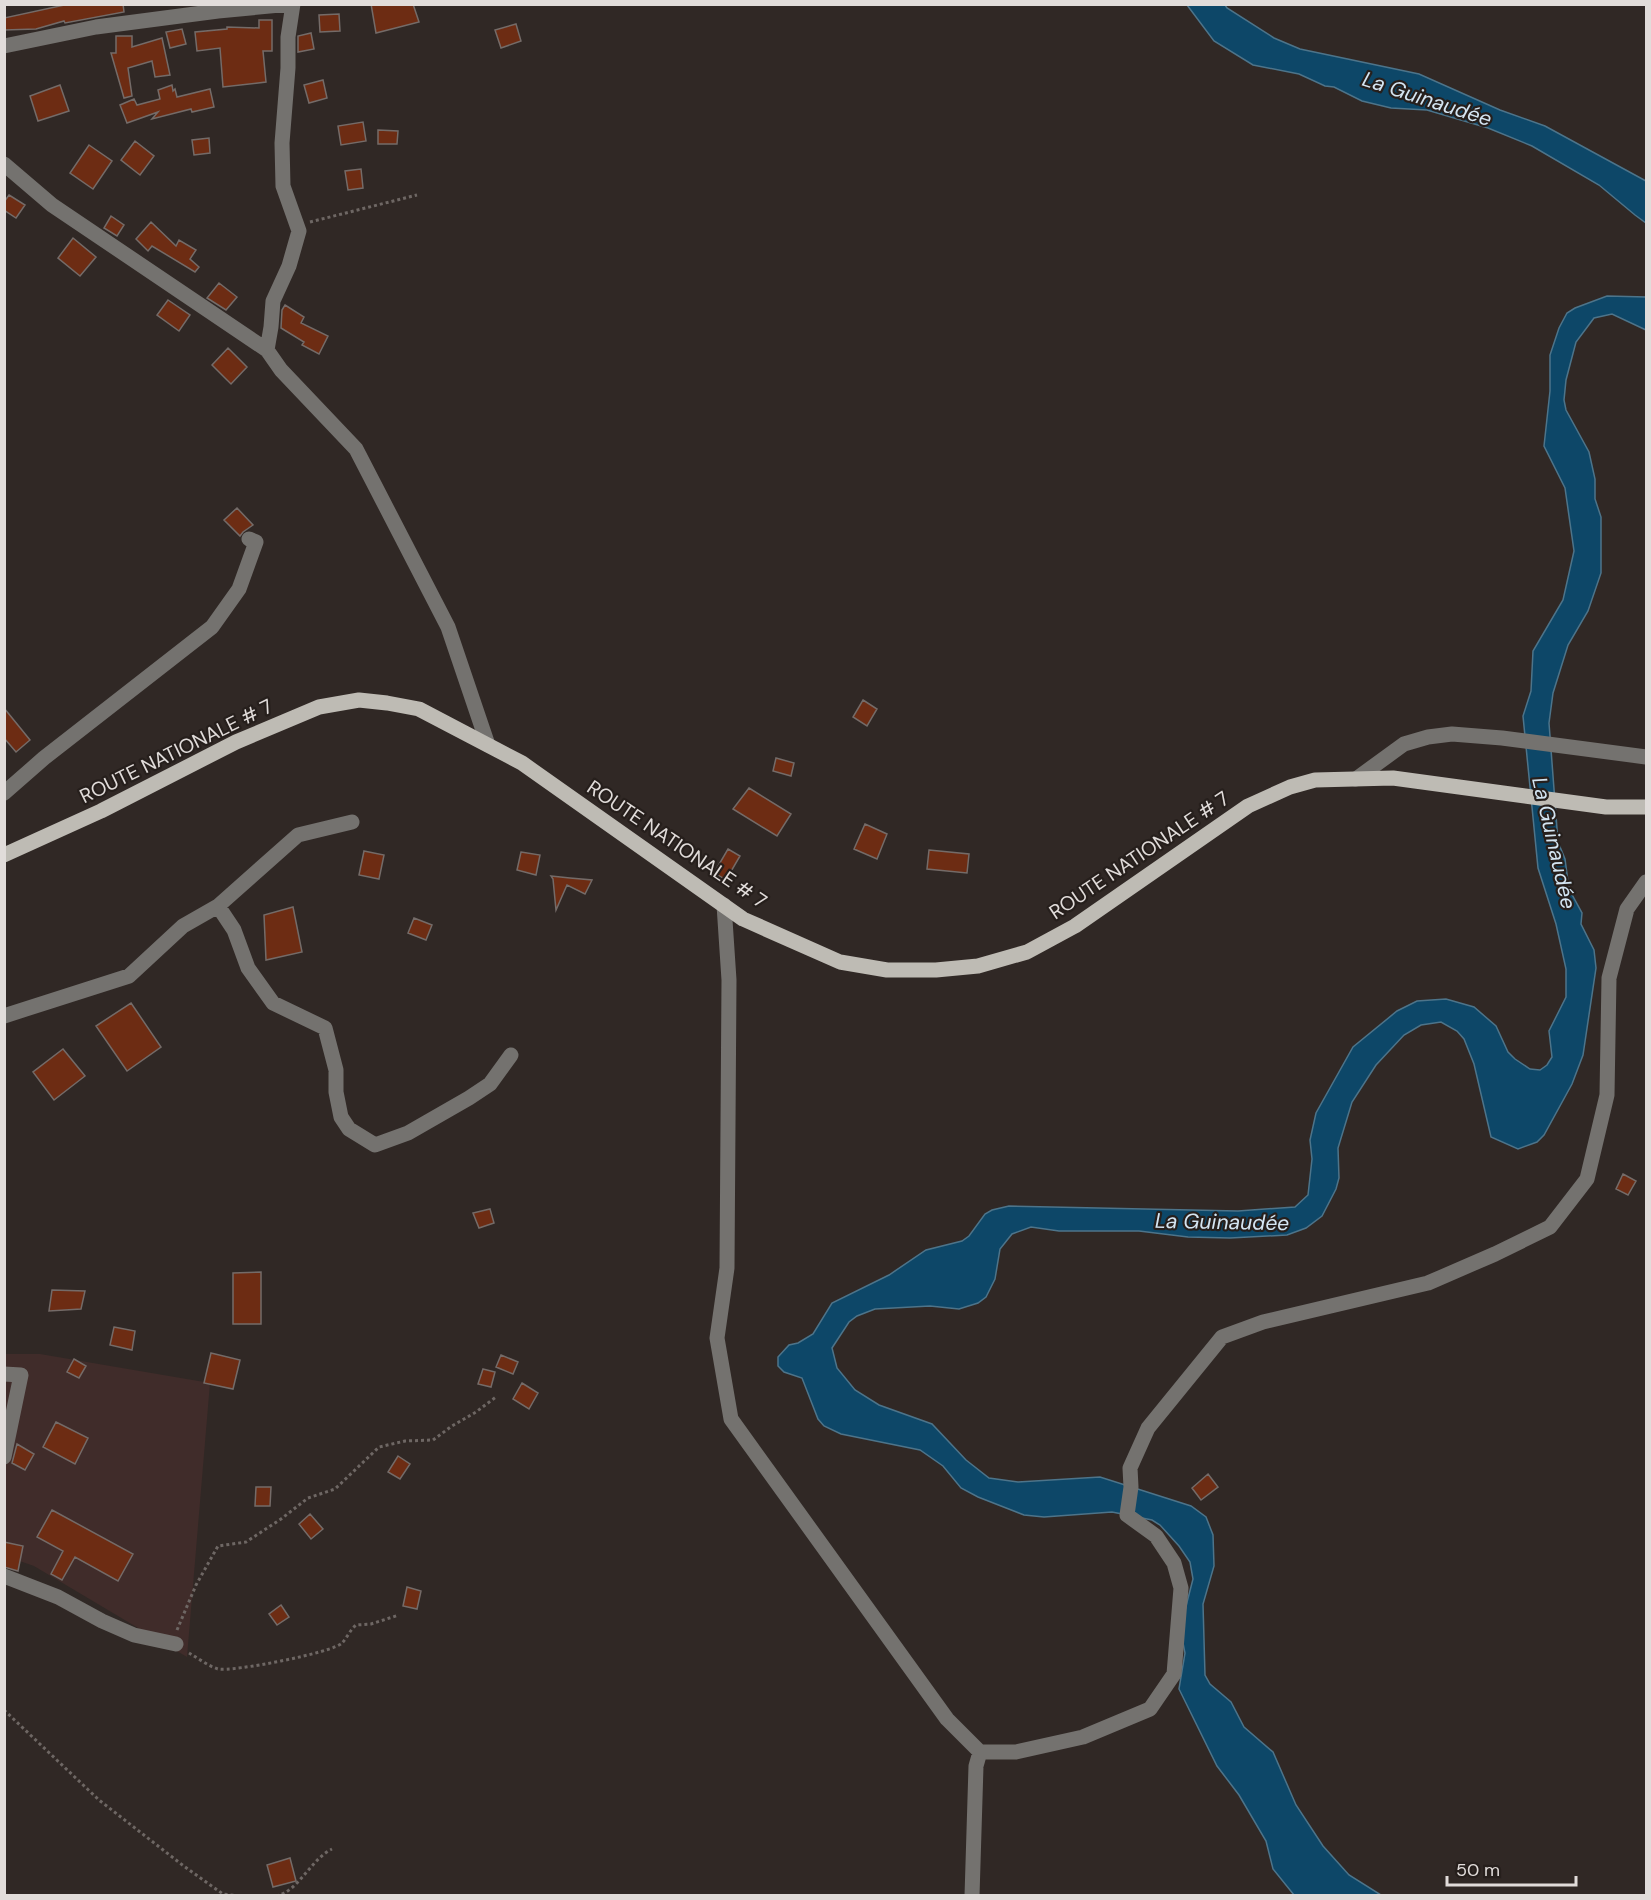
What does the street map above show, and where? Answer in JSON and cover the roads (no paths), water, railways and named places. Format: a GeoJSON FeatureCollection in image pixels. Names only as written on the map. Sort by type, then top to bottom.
{"type":"FeatureCollection","features":[{"type":"Feature","properties":{"kind":"main road","name":"ROUTE NATIONALE # 7"},"geometry":{"type":"LineString","coordinates":[[4,855],[100,812],[236,742],[319,707],[359,700],[419,709],[522,763],[743,919],[840,962],[887,970],[936,970],[978,966],[1028,952],[1075,926],[1248,806],[1290,787],[1315,780],[1394,778],[1606,807],[1647,807]]}},
{"type":"Feature","properties":{"kind":"street"},"geometry":{"type":"LineString","coordinates":[[4,46],[96,27],[292,4],[282,143],[283,186],[299,231],[289,266],[273,301],[267,350]]}},
{"type":"Feature","properties":{"kind":"street"},"geometry":{"type":"LineString","coordinates":[[4,164],[52,205],[267,350],[281,370],[356,449],[448,627],[488,745]]}},
{"type":"Feature","properties":{"kind":"street"},"geometry":{"type":"LineString","coordinates":[[4,793],[44,758],[212,627],[239,588],[256,542],[249,539]]}},
{"type":"Feature","properties":{"kind":"street"},"geometry":{"type":"LineString","coordinates":[[1356,779],[1404,744],[1428,737],[1452,734],[1502,738],[1647,757]]}},
{"type":"Feature","properties":{"kind":"street"},"geometry":{"type":"LineString","coordinates":[[4,1016],[129,976],[183,926],[218,906],[298,835],[352,822]]}},
{"type":"Feature","properties":{"kind":"street"},"geometry":{"type":"LineString","coordinates":[[724,905],[729,980],[727,1268],[717,1338],[731,1419],[947,1719],[980,1752],[1016,1752],[1083,1737],[1150,1709],[1174,1674],[1181,1588],[1174,1563],[1156,1536],[1127,1515],[1131,1487],[1130,1468],[1148,1428],[1222,1337],[1263,1322],[1428,1283],[1550,1227],[1587,1179],[1607,1095],[1609,978],[1627,909],[1647,882]]}},
{"type":"Feature","properties":{"kind":"street"},"geometry":{"type":"LineString","coordinates":[[218,906],[234,930],[248,968],[273,1003],[325,1028],[336,1070],[336,1092],[340,1117],[349,1129],[375,1144],[408,1134],[469,1098],[490,1084],[511,1055]]}},
{"type":"Feature","properties":{"kind":"street"},"geometry":{"type":"LineString","coordinates":[[4,1374],[21,1375],[4,1457]]}},
{"type":"Feature","properties":{"kind":"street"},"geometry":{"type":"LineString","coordinates":[[4,1576],[58,1597],[134,1635],[176,1644]]}},
{"type":"Feature","properties":{"kind":"street"},"geometry":{"type":"LineString","coordinates":[[972,1896],[976,1766],[980,1752]]}},
{"type":"Feature","properties":{"kind":"water","name":"La Guinaudée"},"geometry":{"type":"Polygon","coordinates":[[[1187,5],[1225,5],[1274,38],[1300,49],[1419,74],[1500,110],[1545,126],[1646,181],[1646,223],[1599,185],[1532,146],[1488,128],[1427,110],[1391,108],[1362,101],[1334,87],[1325,86],[1299,74],[1253,65],[1214,41],[1187,5]]]}},
{"type":"Feature","properties":{"kind":"water","name":"La Guinaudée"},"geometry":{"type":"Polygon","coordinates":[[[1607,296],[1646,297],[1646,330],[1612,314],[1594,318],[1576,342],[1566,380],[1564,400],[1566,410],[1589,452],[1595,479],[1595,499],[1601,517],[1601,573],[1588,611],[1568,645],[1553,693],[1549,723],[1558,842],[1565,859],[1569,889],[1582,913],[1581,924],[1594,950],[1596,968],[1583,1055],[1572,1084],[1544,1135],[1537,1142],[1518,1149],[1491,1137],[1474,1064],[1464,1039],[1457,1031],[1441,1022],[1421,1025],[1404,1035],[1376,1065],[1352,1102],[1338,1148],[1339,1178],[1336,1189],[1322,1216],[1306,1228],[1287,1235],[1230,1238],[1188,1237],[1139,1231],[1059,1231],[1031,1227],[1012,1234],[1000,1249],[995,1279],[986,1297],[978,1303],[959,1309],[930,1306],[875,1309],[849,1322],[832,1348],[837,1368],[855,1390],[879,1405],[932,1424],[966,1460],[989,1478],[1018,1482],[1100,1477],[1191,1506],[1206,1517],[1213,1535],[1214,1566],[1203,1604],[1205,1675],[1210,1684],[1231,1702],[1244,1727],[1273,1752],[1296,1805],[1323,1846],[1349,1875],[1381,1895],[1294,1895],[1273,1869],[1266,1841],[1239,1795],[1217,1766],[1179,1689],[1185,1653],[1182,1638],[1185,1610],[1193,1579],[1190,1562],[1160,1525],[1152,1520],[1112,1512],[1044,1517],[1024,1515],[978,1497],[961,1488],[943,1466],[920,1450],[841,1434],[824,1426],[818,1419],[802,1378],[784,1372],[778,1366],[778,1357],[789,1345],[798,1343],[813,1334],[832,1303],[889,1275],[926,1250],[962,1241],[969,1236],[985,1214],[992,1210],[1009,1206],[1238,1211],[1295,1207],[1308,1195],[1312,1159],[1310,1140],[1316,1113],[1353,1047],[1397,1011],[1417,1001],[1446,999],[1474,1007],[1496,1026],[1508,1052],[1515,1059],[1530,1069],[1540,1070],[1547,1065],[1552,1057],[1549,1031],[1566,997],[1566,969],[1556,924],[1538,868],[1523,716],[1531,691],[1533,651],[1563,600],[1574,551],[1565,488],[1544,446],[1550,391],[1550,355],[1567,313],[1607,296]]]}}]}
